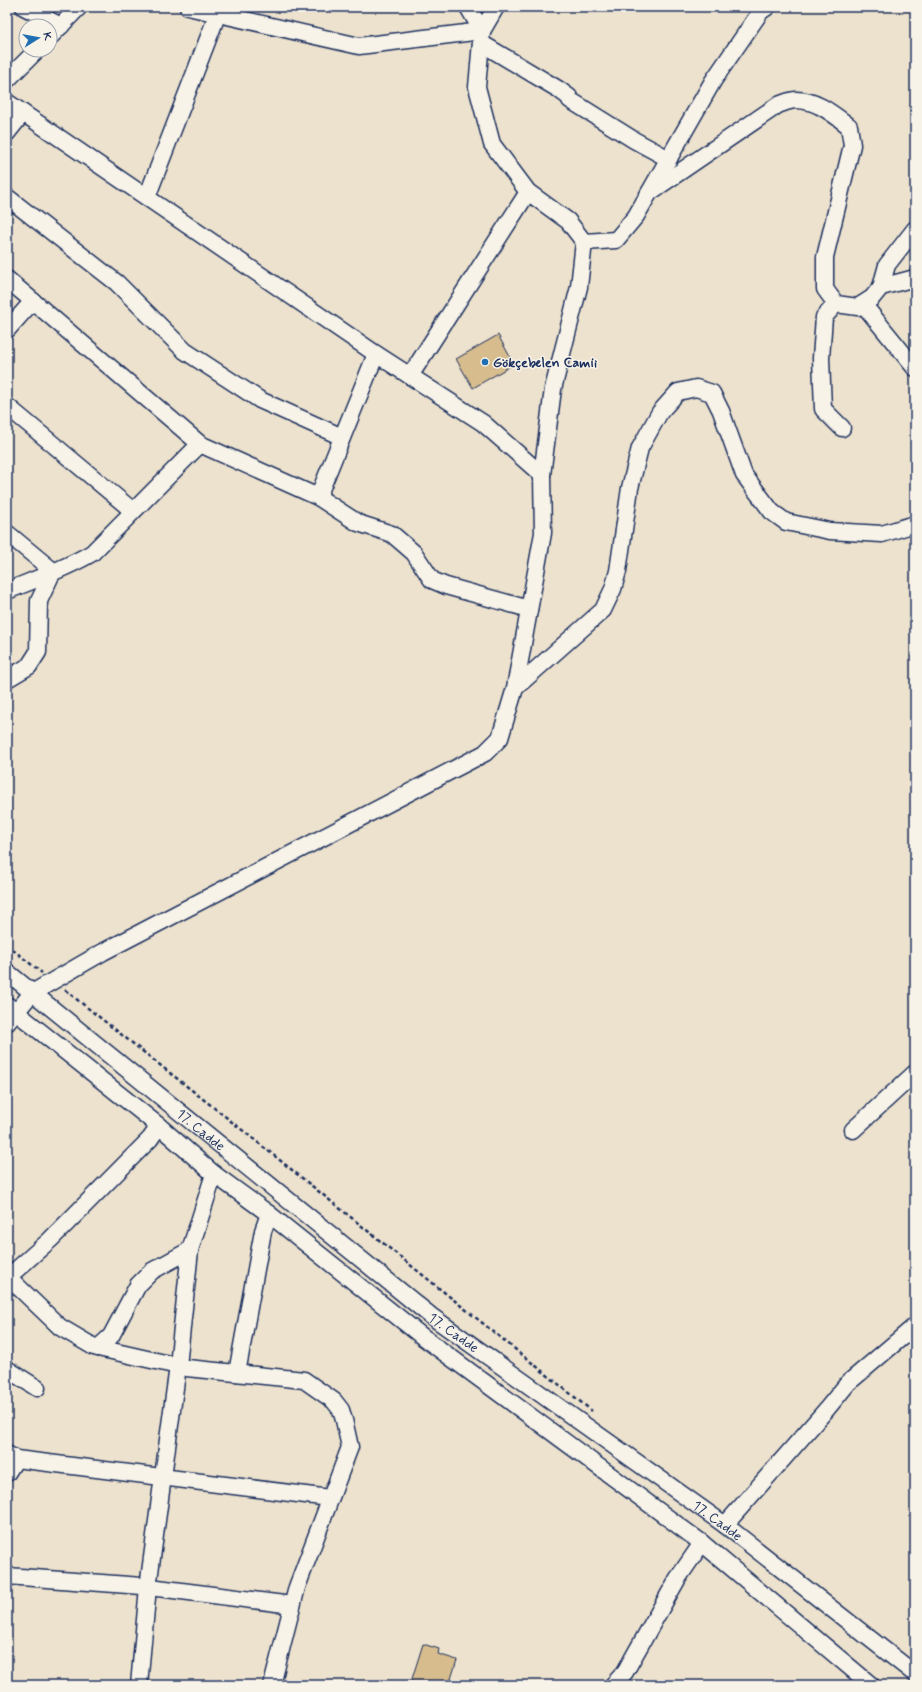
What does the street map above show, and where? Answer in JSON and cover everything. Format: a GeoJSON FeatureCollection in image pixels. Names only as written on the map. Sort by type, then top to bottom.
{"type":"FeatureCollection","features":[{"type":"Feature","properties":{"kind":"street"},"geometry":{"type":"LineString","coordinates":[[24,7],[38,18]]}},
{"type":"Feature","properties":{"kind":"street"},"geometry":{"type":"LineString","coordinates":[[58,28],[80,7]]}},
{"type":"Feature","properties":{"kind":"street"},"geometry":{"type":"LineString","coordinates":[[188,7],[359,46],[481,37]]}},
{"type":"Feature","properties":{"kind":"street"},"geometry":{"type":"LineString","coordinates":[[468,7],[481,37],[558,89],[569,97],[570,100],[595,117],[669,159]]}},
{"type":"Feature","properties":{"kind":"street"},"geometry":{"type":"LineString","coordinates":[[10,1013],[32,994],[130,937],[485,753],[500,738],[515,688],[543,533],[542,476],[553,388],[579,287],[584,242],[568,221],[528,192],[492,144],[477,87],[481,37],[496,7]]}},
{"type":"Feature","properties":{"kind":"street"},"geometry":{"type":"LineString","coordinates":[[584,242],[616,240],[636,216],[713,82],[761,11],[767,7]]}},
{"type":"Feature","properties":{"kind":"street"},"geometry":{"type":"LineString","coordinates":[[147,197],[218,13]]}},
{"type":"Feature","properties":{"kind":"street"},"geometry":{"type":"LineString","coordinates":[[7,80],[29,58]]}},
{"type":"Feature","properties":{"kind":"street"},"geometry":{"type":"LineString","coordinates":[[649,193],[778,105],[795,100],[808,102],[826,109],[849,126],[852,145],[825,257],[825,290],[836,304],[858,307],[872,298],[881,287],[887,265],[915,229]]}},
{"type":"Feature","properties":{"kind":"street"},"geometry":{"type":"LineString","coordinates":[[7,102],[376,354],[483,423],[542,476]]}},
{"type":"Feature","properties":{"kind":"street"},"geometry":{"type":"LineString","coordinates":[[7,133],[23,113]]}},
{"type":"Feature","properties":{"kind":"street"},"geometry":{"type":"LineString","coordinates":[[410,376],[528,192]]}},
{"type":"Feature","properties":{"kind":"street"},"geometry":{"type":"LineString","coordinates":[[7,197],[116,283],[185,351],[260,400],[342,437]]}},
{"type":"Feature","properties":{"kind":"street"},"geometry":{"type":"LineString","coordinates":[[881,287],[915,278]]}},
{"type":"Feature","properties":{"kind":"street"},"geometry":{"type":"LineString","coordinates":[[7,279],[200,444],[318,497],[358,523],[392,534],[414,553],[432,580],[446,586],[529,609]]}},
{"type":"Feature","properties":{"kind":"street"},"geometry":{"type":"LineString","coordinates":[[7,330],[33,301]]}},
{"type":"Feature","properties":{"kind":"street"},"geometry":{"type":"LineString","coordinates":[[836,304],[824,317],[821,358],[823,409],[842,428]]}},
{"type":"Feature","properties":{"kind":"street"},"geometry":{"type":"LineString","coordinates":[[863,304],[915,368]]}},
{"type":"Feature","properties":{"kind":"street"},"geometry":{"type":"LineString","coordinates":[[318,497],[376,354]]}},
{"type":"Feature","properties":{"kind":"street"},"geometry":{"type":"LineString","coordinates":[[515,688],[603,610],[613,589],[618,571],[630,488],[640,448],[660,412],[678,392],[696,388],[712,393],[721,411],[744,475],[772,512],[786,522],[830,531],[882,534],[915,524]]}},
{"type":"Feature","properties":{"kind":"street"},"geometry":{"type":"LineString","coordinates":[[7,406],[133,511]]}},
{"type":"Feature","properties":{"kind":"street"},"geometry":{"type":"LineString","coordinates":[[7,591],[53,571],[70,566],[92,553],[200,444]]}},
{"type":"Feature","properties":{"kind":"street"},"geometry":{"type":"LineString","coordinates":[[7,533],[53,571]]}},
{"type":"Feature","properties":{"kind":"street"},"geometry":{"type":"LineString","coordinates":[[7,679],[29,666],[38,652],[39,601],[53,571]]}},
{"type":"Feature","properties":{"kind":"street","name":"17. Cadde"},"geometry":{"type":"LineString","coordinates":[[7,972],[32,994],[431,1316],[725,1525],[915,1674]]}},
{"type":"Feature","properties":{"kind":"street","name":"17. Cadde"},"geometry":{"type":"LineString","coordinates":[[10,1013],[159,1126],[214,1174],[269,1214],[423,1337],[702,1543],[871,1685]]}},
{"type":"Feature","properties":{"kind":"street"},"geometry":{"type":"LineString","coordinates":[[853,1130],[915,1073]]}},
{"type":"Feature","properties":{"kind":"street"},"geometry":{"type":"LineString","coordinates":[[159,1126],[150,1139],[66,1223],[7,1278],[60,1327],[94,1347],[178,1366],[304,1380],[334,1400],[341,1410],[350,1446],[297,1587],[272,1685]]}},
{"type":"Feature","properties":{"kind":"street"},"geometry":{"type":"LineString","coordinates":[[139,1685],[148,1587],[178,1366],[190,1250],[214,1174]]}},
{"type":"Feature","properties":{"kind":"street"},"geometry":{"type":"LineString","coordinates":[[237,1373],[263,1231],[269,1214]]}},
{"type":"Feature","properties":{"kind":"street"},"geometry":{"type":"LineString","coordinates":[[98,1348],[111,1336],[138,1285],[152,1271],[190,1250]]}},
{"type":"Feature","properties":{"kind":"street"},"geometry":{"type":"LineString","coordinates":[[725,1525],[848,1383],[915,1326]]}},
{"type":"Feature","properties":{"kind":"street"},"geometry":{"type":"LineString","coordinates":[[7,1368],[37,1388]]}},
{"type":"Feature","properties":{"kind":"street"},"geometry":{"type":"LineString","coordinates":[[7,1473],[12,1456],[330,1498]]}},
{"type":"Feature","properties":{"kind":"street"},"geometry":{"type":"LineString","coordinates":[[613,1685],[625,1672],[678,1578],[702,1543]]}},
{"type":"Feature","properties":{"kind":"street"},"geometry":{"type":"LineString","coordinates":[[7,1576],[148,1587],[292,1605]]}},
{"type":"Feature","properties":{"kind":"path"},"geometry":{"type":"LineString","coordinates":[[7,945],[246,1133],[593,1412]]}},
{"type":"Feature","properties":{"kind":"building","name":"Gökçebelen Camii"},"geometry":{"type":"Polygon","coordinates":[[[498,335],[514,364],[473,388],[456,359],[498,335]]]}},
{"type":"Feature","properties":{"kind":"building"},"geometry":{"type":"Polygon","coordinates":[[[423,1644],[439,1649],[438,1654],[457,1660],[449,1685],[410,1685],[423,1644]]]}},
{"type":"Feature","properties":{"kind":"place","name":"Gökçebelen Camii"},"geometry":{"type":"Point","coordinates":[485,362]}}]}
